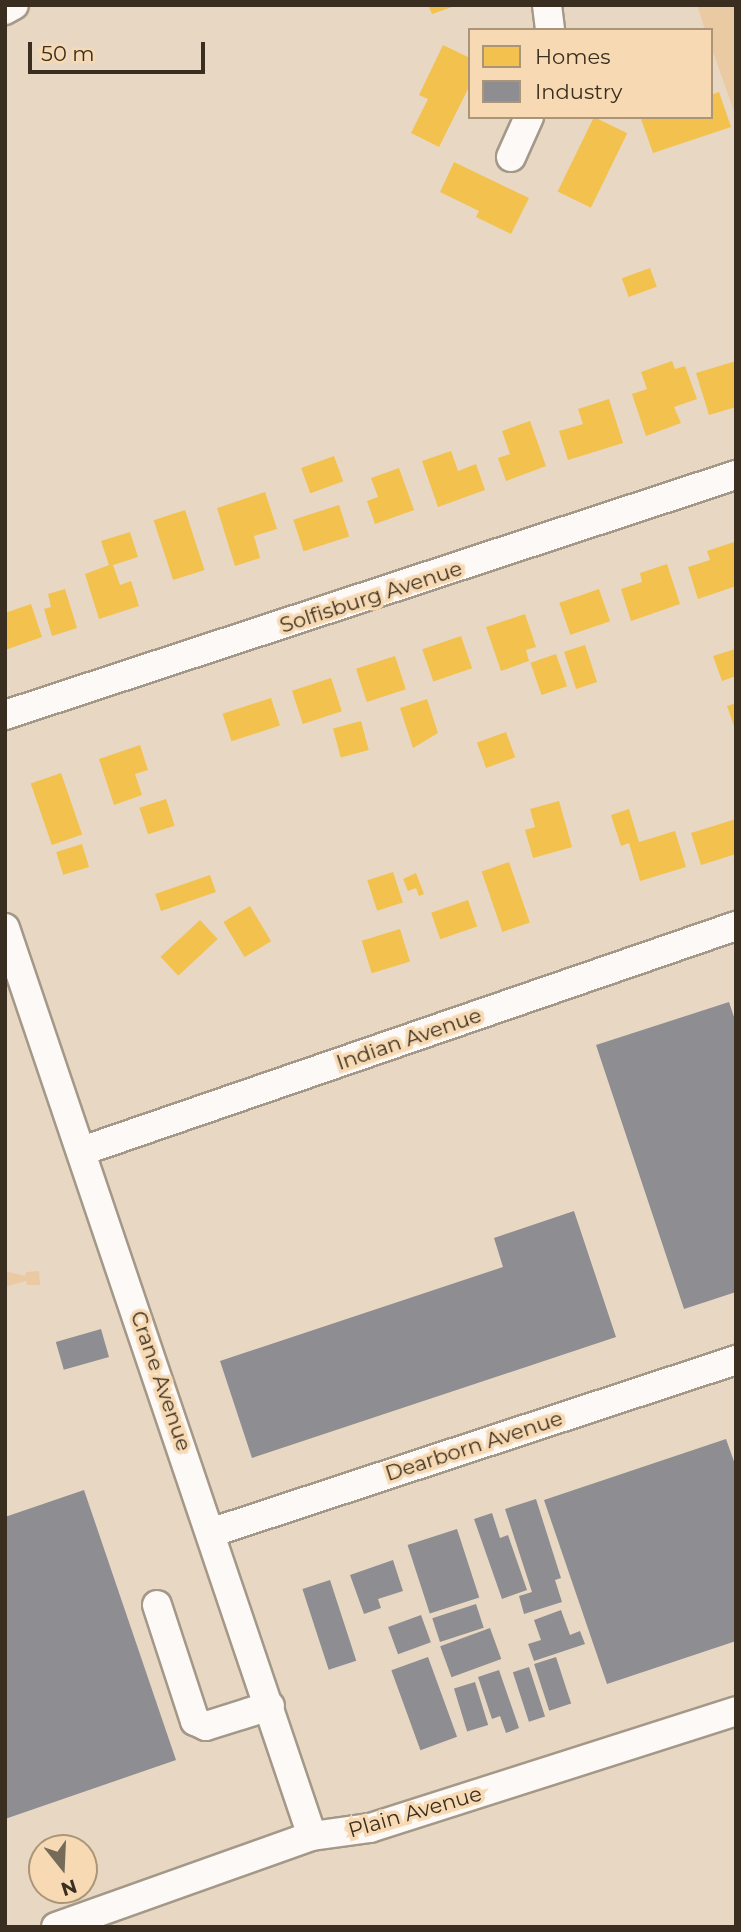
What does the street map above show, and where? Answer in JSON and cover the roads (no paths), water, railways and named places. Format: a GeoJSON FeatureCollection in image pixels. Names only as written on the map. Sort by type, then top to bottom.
{"type":"FeatureCollection","features":[{"type":"Feature","properties":{"kind":"street"},"geometry":{"type":"LineString","coordinates":[[5,10],[14,5]]}},
{"type":"Feature","properties":{"kind":"street"},"geometry":{"type":"LineString","coordinates":[[547,5],[550,28]]}},
{"type":"Feature","properties":{"kind":"street"},"geometry":{"type":"LineString","coordinates":[[511,157],[528,119]]}},
{"type":"Feature","properties":{"kind":"street","name":"Solfisburg Avenue"},"geometry":{"type":"LineString","coordinates":[[5,715],[736,475]]}},
{"type":"Feature","properties":{"kind":"street","name":"Indian Avenue"},"geometry":{"type":"LineString","coordinates":[[82,1151],[736,926]]}},
{"type":"Feature","properties":{"kind":"street","name":"Crane Avenue"},"geometry":{"type":"LineString","coordinates":[[5,928],[213,1532],[312,1836]]}},
{"type":"Feature","properties":{"kind":"street","name":"Dearborn Avenue"},"geometry":{"type":"LineString","coordinates":[[213,1532],[736,1360]]}},
{"type":"Feature","properties":{"kind":"street"},"geometry":{"type":"LineString","coordinates":[[157,1605],[195,1721],[206,1726],[270,1706]]}},
{"type":"Feature","properties":{"kind":"street","name":"Plain Avenue"},"geometry":{"type":"LineString","coordinates":[[56,1927],[312,1836],[370,1828],[736,1711]]}}]}
